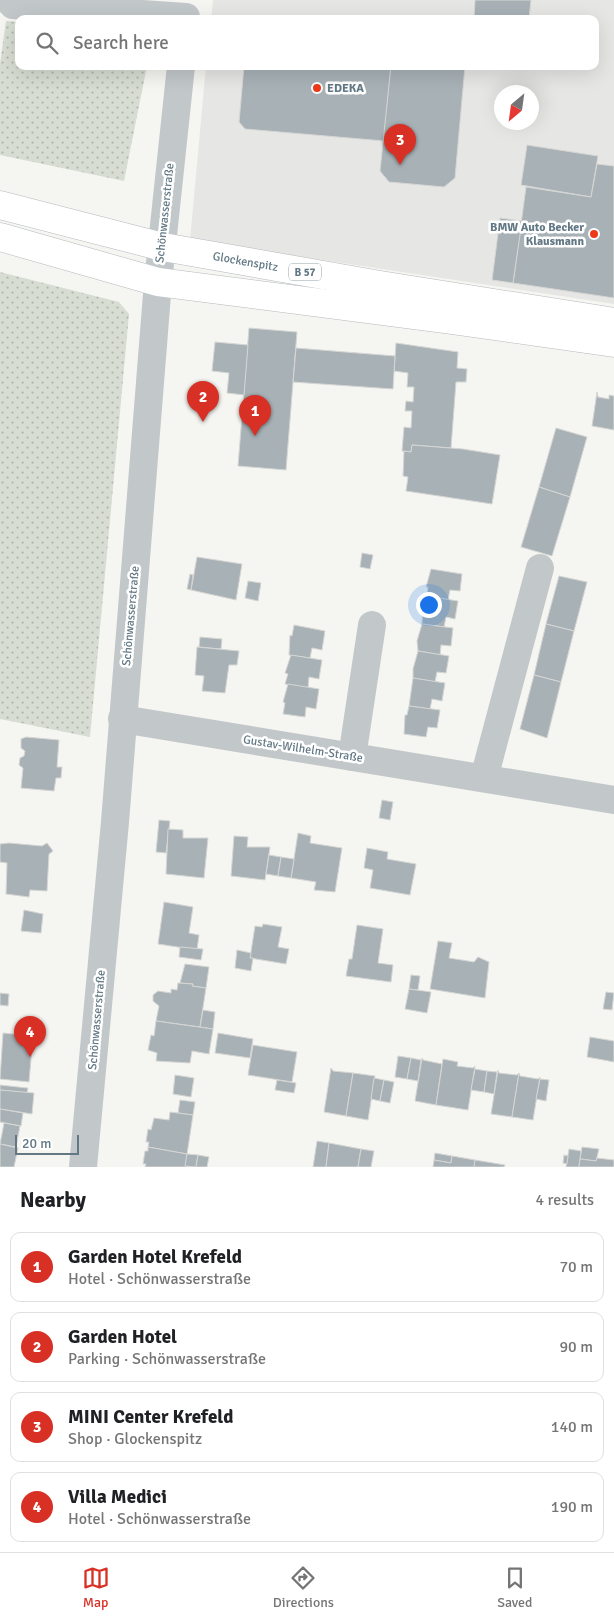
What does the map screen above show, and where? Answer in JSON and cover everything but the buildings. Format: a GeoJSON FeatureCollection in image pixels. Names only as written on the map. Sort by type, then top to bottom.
{"type":"FeatureCollection","features":[{"type":"Feature","properties":{"kind":"main road","name":"Glockenspitz"},"geometry":{"type":"LineString","coordinates":[[0,206],[163,247],[380,286],[614,322]]}},
{"type":"Feature","properties":{"kind":"main road","name":"B 57"},"geometry":{"type":"LineString","coordinates":[[0,237],[158,282],[614,343]]}},
{"type":"Feature","properties":{"kind":"street"},"geometry":{"type":"LineString","coordinates":[[8,0],[13,5],[88,5],[187,12]]}},
{"type":"Feature","properties":{"kind":"street","name":"Schönwasserstraße"},"geometry":{"type":"LineString","coordinates":[[84,1167],[115,822],[158,282],[181,70]]}},
{"type":"Feature","properties":{"kind":"street"},"geometry":{"type":"LineString","coordinates":[[484,778],[540,568]]}},
{"type":"Feature","properties":{"kind":"street"},"geometry":{"type":"LineString","coordinates":[[352,757],[372,625]]}},
{"type":"Feature","properties":{"kind":"street","name":"Gustav-Wilhelm-Straße"},"geometry":{"type":"LineString","coordinates":[[122,719],[614,800]]}},
{"type":"Feature","properties":{"kind":"shaded area"},"geometry":{"type":"Polygon","coordinates":[[[213,0],[614,0],[614,304],[190,240],[206,70],[599,70],[599,15],[211,15],[213,0]]]}},
{"type":"Feature","properties":{"kind":"shaded area"},"geometry":{"type":"Polygon","coordinates":[[[6,21],[15,22],[15,70],[146,70],[124,181],[0,155],[0,64],[6,21]]]}},
{"type":"Feature","properties":{"kind":"shaded area"},"geometry":{"type":"Polygon","coordinates":[[[0,272],[119,302],[129,314],[90,737],[0,719],[0,272]]]}},
{"type":"Feature","properties":{"kind":"place","name":"EDEKA"},"geometry":{"type":"Point","coordinates":[317,88]}},
{"type":"Feature","properties":{"kind":"place","name":"MINI Center Krefeld"},"geometry":{"type":"Point","coordinates":[400,165]}},
{"type":"Feature","properties":{"kind":"place","name":"BMW Auto Becker Klausmann"},"geometry":{"type":"Point","coordinates":[594,234]}},
{"type":"Feature","properties":{"kind":"place","name":"Garden Hotel"},"geometry":{"type":"Point","coordinates":[203,422]}},
{"type":"Feature","properties":{"kind":"place","name":"Garden Hotel Krefeld"},"geometry":{"type":"Point","coordinates":[255,436]}},
{"type":"Feature","properties":{"kind":"place","name":"Villa Medici"},"geometry":{"type":"Point","coordinates":[30,1057]}}]}
